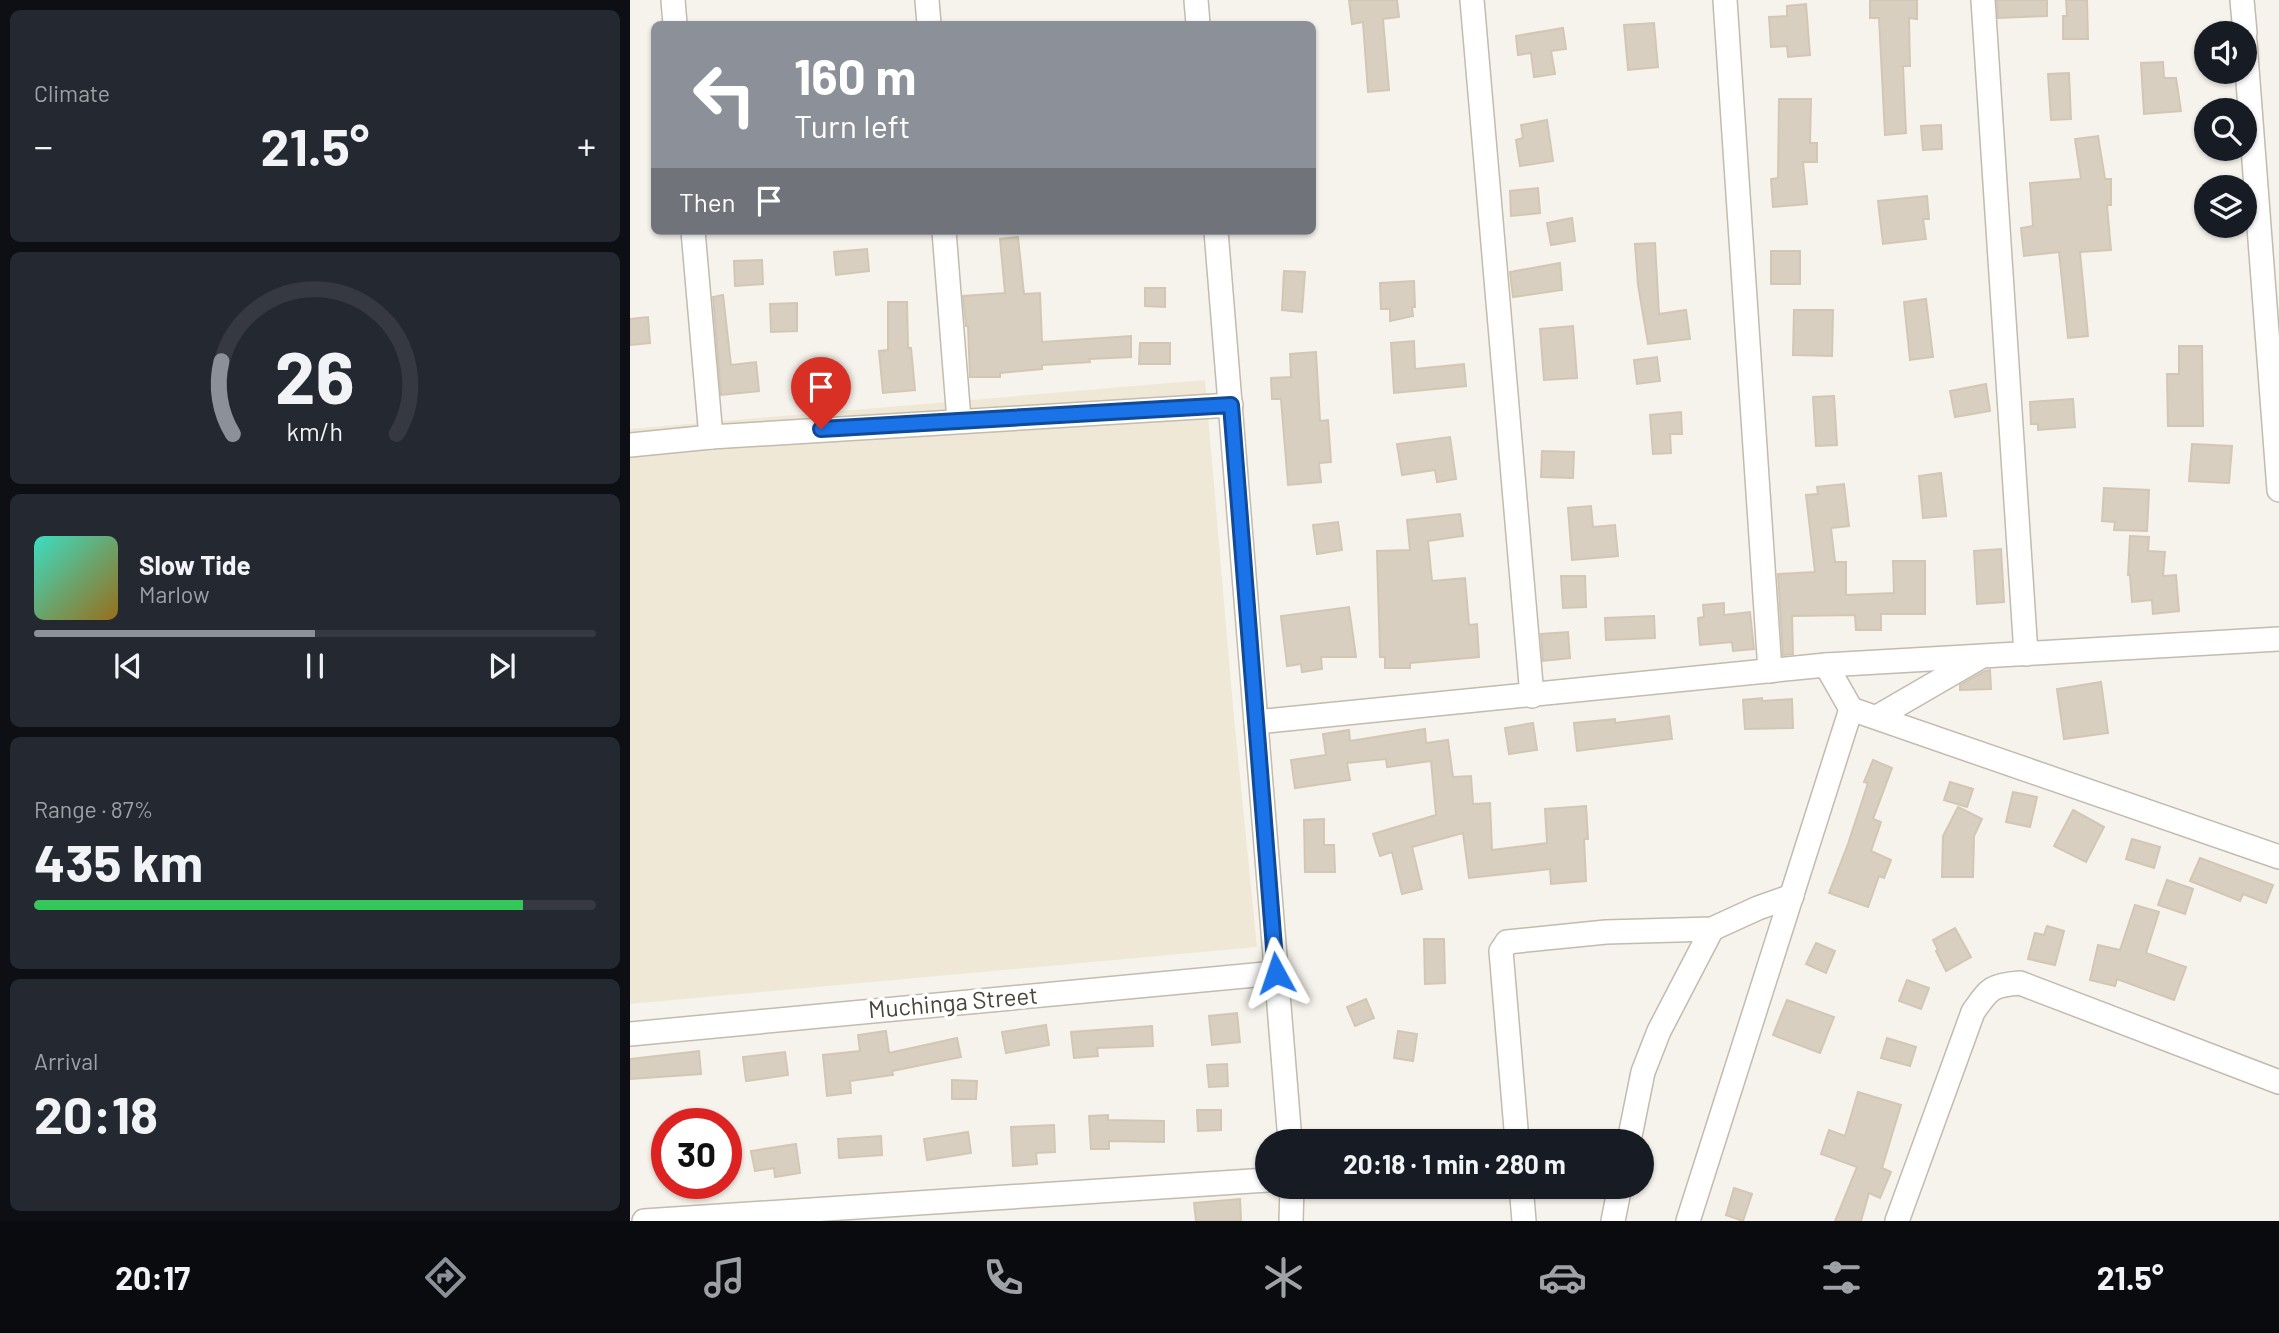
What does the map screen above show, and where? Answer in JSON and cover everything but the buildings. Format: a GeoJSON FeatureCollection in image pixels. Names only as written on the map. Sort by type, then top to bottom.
{"type":"FeatureCollection","features":[{"type":"Feature","properties":{"kind":"street"},"geometry":{"type":"LineString","coordinates":[[673,0],[675,21]]}},
{"type":"Feature","properties":{"kind":"street"},"geometry":{"type":"LineString","coordinates":[[927,0],[929,21]]}},
{"type":"Feature","properties":{"kind":"street"},"geometry":{"type":"LineString","coordinates":[[1196,0],[1198,21]]}},
{"type":"Feature","properties":{"kind":"street"},"geometry":{"type":"LineString","coordinates":[[1472,0],[1532,696]]}},
{"type":"Feature","properties":{"kind":"street"},"geometry":{"type":"LineString","coordinates":[[1725,0],[1770,671]]}},
{"type":"Feature","properties":{"kind":"street"},"geometry":{"type":"LineString","coordinates":[[1983,0],[2026,654]]}},
{"type":"Feature","properties":{"kind":"street"},"geometry":{"type":"LineString","coordinates":[[2242,0],[2244,21]]}},
{"type":"Feature","properties":{"kind":"street"},"geometry":{"type":"LineString","coordinates":[[2248,84],[2279,490]]}},
{"type":"Feature","properties":{"kind":"street"},"geometry":{"type":"LineString","coordinates":[[693,235],[711,436]]}},
{"type":"Feature","properties":{"kind":"street"},"geometry":{"type":"LineString","coordinates":[[944,235],[959,420]]}},
{"type":"Feature","properties":{"kind":"street"},"geometry":{"type":"LineString","coordinates":[[1216,235],[1289,1129]]}},
{"type":"Feature","properties":{"kind":"street"},"geometry":{"type":"LineString","coordinates":[[630,446],[711,436],[1231,405]]}},
{"type":"Feature","properties":{"kind":"street"},"geometry":{"type":"LineString","coordinates":[[1256,722],[1826,665],[2279,639]]}},
{"type":"Feature","properties":{"kind":"street"},"geometry":{"type":"LineString","coordinates":[[1877,717],[1983,656]]}},
{"type":"Feature","properties":{"kind":"street"},"geometry":{"type":"LineString","coordinates":[[1826,665],[1851,709],[2279,857]]}},
{"type":"Feature","properties":{"kind":"street"},"geometry":{"type":"LineString","coordinates":[[1688,1221],[1851,709]]}},
{"type":"Feature","properties":{"kind":"street"},"geometry":{"type":"LineString","coordinates":[[1516,1129],[1501,951],[1507,943],[1606,932],[1712,929],[1792,896]]}},
{"type":"Feature","properties":{"kind":"street"},"geometry":{"type":"LineString","coordinates":[[1631,1129],[1643,1072],[1659,1031],[1712,929]]}},
{"type":"Feature","properties":{"kind":"street","name":"Muchinga Street"},"geometry":{"type":"LineString","coordinates":[[630,1034],[1276,973]]}},
{"type":"Feature","properties":{"kind":"street"},"geometry":{"type":"LineString","coordinates":[[1897,1221],[1973,1012],[1985,995],[1998,984],[2020,982],[2279,1082]]}},
{"type":"Feature","properties":{"kind":"street"},"geometry":{"type":"LineString","coordinates":[[644,1221],[1255,1181]]}},
{"type":"Feature","properties":{"kind":"street"},"geometry":{"type":"LineString","coordinates":[[1291,1221],[1292,1199]]}},
{"type":"Feature","properties":{"kind":"street"},"geometry":{"type":"LineString","coordinates":[[1522,1199],[1524,1221]]}},
{"type":"Feature","properties":{"kind":"street"},"geometry":{"type":"LineString","coordinates":[[1613,1221],[1617,1199]]}},
{"type":"Feature","properties":{"kind":"shaded area"},"geometry":{"type":"Polygon","coordinates":[[[1205,380],[1257,947],[630,1004],[630,429],[1205,380]]]}},
{"type":"Feature","properties":{"kind":"route"},"geometry":{"type":"LineString","coordinates":[[821,429],[1231,405],[1276,973]]}}]}
